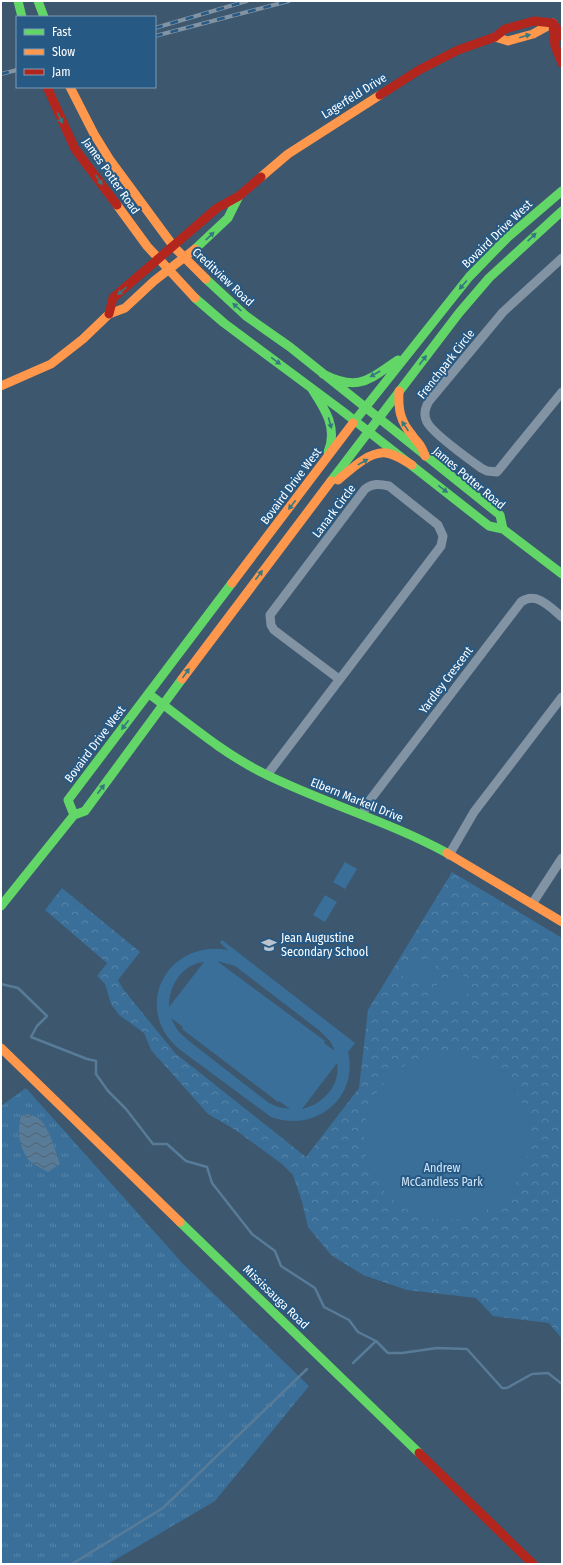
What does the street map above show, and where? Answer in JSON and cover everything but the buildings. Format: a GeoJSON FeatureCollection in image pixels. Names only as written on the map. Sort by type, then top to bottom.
{"type":"FeatureCollection","features":[{"type":"Feature","properties":{"kind":"main road"},"geometry":{"type":"LineString","coordinates":[[18,1],[22,16]]}},
{"type":"Feature","properties":{"kind":"main road"},"geometry":{"type":"LineString","coordinates":[[38,1],[44,16]]}},
{"type":"Feature","properties":{"kind":"main road","name":"Lagerfeld Drive"},"geometry":{"type":"LineString","coordinates":[[109,314],[113,298],[174,247],[217,208],[239,196],[298,146],[419,70],[458,50],[495,36],[505,29],[534,21],[553,23]]}},
{"type":"Feature","properties":{"kind":"main road"},"geometry":{"type":"LineString","coordinates":[[553,23],[562,36]]}},
{"type":"Feature","properties":{"kind":"main road"},"geometry":{"type":"LineString","coordinates":[[553,23],[554,46],[562,63]]}},
{"type":"Feature","properties":{"kind":"main road","name":"James Potter Road"},"geometry":{"type":"LineString","coordinates":[[47,88],[75,149],[147,246],[160,258],[169,270]]}},
{"type":"Feature","properties":{"kind":"main road","name":"James Potter Road"},"geometry":{"type":"LineString","coordinates":[[71,88],[94,134]]}},
{"type":"Feature","properties":{"kind":"main road","name":"Creditview Road"},"geometry":{"type":"LineString","coordinates":[[94,134],[124,179],[174,247],[184,258],[246,316],[290,347],[365,408]]}},
{"type":"Feature","properties":{"kind":"main road","name":"Bovaird Drive West"},"geometry":{"type":"LineString","coordinates":[[74,815],[68,800],[365,408],[469,277],[508,237],[562,190]]}},
{"type":"Feature","properties":{"kind":"main road","name":"Lagerfeld Drive"},"geometry":{"type":"LineString","coordinates":[[1,386],[51,364],[83,339],[109,314],[126,308],[154,281],[184,258],[228,218],[239,196]]}},
{"type":"Feature","properties":{"kind":"main road"},"geometry":{"type":"LineString","coordinates":[[1,906],[74,815],[85,810],[218,630],[459,313],[489,278],[562,211]]}},
{"type":"Feature","properties":{"kind":"main road"},"geometry":{"type":"LineString","coordinates":[[169,270],[185,289],[214,315],[355,421]]}},
{"type":"Feature","properties":{"kind":"main road"},"geometry":{"type":"LineString","coordinates":[[323,374],[349,384],[357,383],[408,353]]}},
{"type":"Feature","properties":{"kind":"main road"},"geometry":{"type":"LineString","coordinates":[[312,388],[327,412],[331,423],[332,432],[331,446],[315,474]]}},
{"type":"Feature","properties":{"kind":"main road"},"geometry":{"type":"LineString","coordinates":[[399,391],[398,406],[400,418],[408,430],[421,444],[425,456]]}},
{"type":"Feature","properties":{"kind":"main road","name":"James Potter Road"},"geometry":{"type":"LineString","coordinates":[[355,421],[490,526],[503,529],[500,515],[365,408]]}},
{"type":"Feature","properties":{"kind":"main road"},"geometry":{"type":"LineString","coordinates":[[321,494],[351,470],[384,453],[394,455],[412,465]]}},
{"type":"Feature","properties":{"kind":"main road"},"geometry":{"type":"LineString","coordinates":[[503,529],[562,574]]}},
{"type":"Feature","properties":{"kind":"main road","name":"Elbern Markell Drive"},"geometry":{"type":"LineString","coordinates":[[149,694],[226,751],[267,775],[311,794],[363,813],[449,855],[562,922]]}},
{"type":"Feature","properties":{"kind":"main road","name":"Mississauga Road"},"geometry":{"type":"LineString","coordinates":[[1,1048],[533,1564]]}},
{"type":"Feature","properties":{"kind":"street","name":"Frenchpark Circle"},"geometry":{"type":"LineString","coordinates":[[562,258],[498,318],[429,401],[425,411],[425,416],[430,427],[482,468],[487,471],[498,472],[562,392]]}},
{"type":"Feature","properties":{"kind":"street","name":"Lanark Circle"},"geometry":{"type":"LineString","coordinates":[[267,775],[441,546],[443,541],[442,530],[438,525],[389,486],[382,484],[369,486],[365,489],[270,615],[271,625],[274,630],[339,679]]}},
{"type":"Feature","properties":{"kind":"street","name":"Yardley Crescent"},"geometry":{"type":"LineString","coordinates":[[363,813],[370,800],[521,602],[530,598],[536,598],[562,616]]}},
{"type":"Feature","properties":{"kind":"street"},"geometry":{"type":"LineString","coordinates":[[449,855],[477,808],[562,697]]}},
{"type":"Feature","properties":{"kind":"street"},"geometry":{"type":"LineString","coordinates":[[532,904],[562,858]]}},
{"type":"Feature","properties":{"kind":"green space"},"geometry":{"type":"Polygon","coordinates":[[[345,862],[357,869],[345,889],[333,882],[345,862]]]}},
{"type":"Feature","properties":{"kind":"green space","name":"Andrew McCandless Park"},"geometry":{"type":"Polygon","coordinates":[[[452,872],[562,938],[562,1339],[549,1323],[493,1316],[476,1298],[407,1290],[363,1275],[331,1255],[308,1227],[293,1175],[282,1164],[234,1129],[208,1114],[151,1050],[144,1033],[119,1015],[111,1004],[105,984],[97,976],[107,963],[45,910],[62,888],[140,952],[118,980],[123,989],[175,1053],[306,1157],[359,1088],[368,1010],[452,872]]]}},
{"type":"Feature","properties":{"kind":"green space"},"geometry":{"type":"Polygon","coordinates":[[[325,895],[337,902],[325,922],[313,915],[325,895]]]}},
{"type":"Feature","properties":{"kind":"green space"},"geometry":{"type":"Polygon","coordinates":[[[222,940],[355,1043],[348,1052],[350,1069],[347,1084],[340,1097],[330,1108],[317,1116],[303,1120],[287,1121],[271,1117],[179,1049],[165,1033],[158,1015],[157,997],[163,980],[173,966],[188,955],[206,949],[228,950],[220,943],[222,940]],[[217,961],[325,1041],[324,1043],[335,1051],[330,1041],[320,1031],[235,966],[217,961]],[[204,962],[196,963],[183,971],[178,977],[171,992],[169,1007],[204,962]],[[171,1018],[178,1031],[269,1103],[278,1107],[290,1109],[279,1101],[278,1102],[182,1029],[183,1027],[171,1018]],[[337,1063],[302,1109],[317,1103],[329,1092],[336,1079],[338,1071],[337,1063]]]}},
{"type":"Feature","properties":{"kind":"green space"},"geometry":{"type":"Polygon","coordinates":[[[433,957],[437,976],[405,984],[401,965],[433,957]]]}},
{"type":"Feature","properties":{"kind":"green space"},"geometry":{"type":"Polygon","coordinates":[[[460,974],[467,977],[472,983],[472,990],[464,996],[454,999],[443,998],[435,993],[437,985],[443,979],[460,974]]]}},
{"type":"Feature","properties":{"kind":"green space"},"geometry":{"type":"Polygon","coordinates":[[[447,1054],[479,1060],[506,1078],[524,1105],[530,1137],[524,1169],[506,1196],[479,1214],[447,1220],[415,1214],[388,1196],[370,1169],[364,1137],[370,1105],[388,1078],[415,1060],[447,1054]]]}},
{"type":"Feature","properties":{"kind":"green space"},"geometry":{"type":"Polygon","coordinates":[[[26,1088],[184,1265],[309,1386],[215,1501],[108,1564],[1,1564],[1,1106],[26,1088]]]}},
{"type":"Feature","properties":{"kind":"water"},"geometry":{"type":"Polygon","coordinates":[[[27,1114],[36,1117],[43,1122],[49,1133],[60,1164],[48,1172],[29,1160],[22,1148],[19,1127],[21,1116],[27,1114]]]}},
{"type":"Feature","properties":{"kind":"waterway"},"geometry":{"type":"LineString","coordinates":[[1,984],[18,988],[47,1016],[37,1026],[31,1037],[87,1059],[96,1061],[96,1074],[108,1091],[126,1109],[153,1144],[167,1144],[186,1161],[207,1167],[212,1183],[252,1234],[275,1251],[281,1266],[315,1288],[324,1307],[349,1320],[358,1332],[376,1341],[388,1353],[402,1353],[437,1348],[467,1349],[502,1388],[507,1388],[532,1374],[548,1373],[562,1384]]}},
{"type":"Feature","properties":{"kind":"waterway"},"geometry":{"type":"LineString","coordinates":[[353,1363],[376,1341]]}},
{"type":"Feature","properties":{"kind":"waterway"},"geometry":{"type":"LineString","coordinates":[[72,1564],[163,1508],[307,1369]]}},
{"type":"Feature","properties":{"kind":"railway"},"geometry":{"type":"LineString","coordinates":[[156,28],[247,1]]}},
{"type":"Feature","properties":{"kind":"railway"},"geometry":{"type":"LineString","coordinates":[[156,36],[289,1]]}},
{"type":"Feature","properties":{"kind":"railway"},"geometry":{"type":"LineString","coordinates":[[1,74],[16,70]]}},
{"type":"Feature","properties":{"kind":"traffic: fast"},"geometry":{"type":"LineString","coordinates":[[18,1],[22,16]]}},
{"type":"Feature","properties":{"kind":"traffic: fast"},"geometry":{"type":"LineString","coordinates":[[38,1],[44,16]]}},
{"type":"Feature","properties":{"kind":"traffic: fast"},"geometry":{"type":"LineString","coordinates":[[353,423],[469,277],[508,237],[562,191]]}},
{"type":"Feature","properties":{"kind":"traffic: fast"},"geometry":{"type":"LineString","coordinates":[[195,249],[228,218],[239,196]]}},
{"type":"Feature","properties":{"kind":"traffic: fast"},"geometry":{"type":"LineString","coordinates":[[331,481],[459,313],[489,278],[562,211]]}},
{"type":"Feature","properties":{"kind":"traffic: fast"},"geometry":{"type":"LineString","coordinates":[[206,279],[246,316],[290,347],[500,515],[503,529]]}},
{"type":"Feature","properties":{"kind":"traffic: fast"},"geometry":{"type":"LineString","coordinates":[[195,298],[224,323],[341,410],[489,526],[503,529],[562,574]]}},
{"type":"Feature","properties":{"kind":"traffic: fast"},"geometry":{"type":"LineString","coordinates":[[323,374],[335,379],[355,383],[371,378],[398,360]]}},
{"type":"Feature","properties":{"kind":"traffic: fast"},"geometry":{"type":"LineString","coordinates":[[312,389],[329,419],[332,435],[328,452]]}},
{"type":"Feature","properties":{"kind":"traffic: fast"},"geometry":{"type":"LineString","coordinates":[[74,815],[68,800],[232,583]]}},
{"type":"Feature","properties":{"kind":"traffic: fast"},"geometry":{"type":"LineString","coordinates":[[1,906],[74,815],[85,811],[182,679]]}},
{"type":"Feature","properties":{"kind":"traffic: fast"},"geometry":{"type":"LineString","coordinates":[[149,694],[204,736],[248,765],[286,784],[402,831],[447,853]]}},
{"type":"Feature","properties":{"kind":"traffic: fast"},"geometry":{"type":"LineString","coordinates":[[180,1222],[419,1453]]}},
{"type":"Feature","properties":{"kind":"traffic: slow"},"geometry":{"type":"LineString","coordinates":[[495,37],[508,41],[533,34],[553,23]]}},
{"type":"Feature","properties":{"kind":"traffic: slow"},"geometry":{"type":"LineString","coordinates":[[71,88],[94,134],[110,160],[174,247],[206,279]]}},
{"type":"Feature","properties":{"kind":"traffic: slow"},"geometry":{"type":"LineString","coordinates":[[261,177],[288,154],[380,95]]}},
{"type":"Feature","properties":{"kind":"traffic: slow"},"geometry":{"type":"LineString","coordinates":[[117,205],[147,246],[195,298]]}},
{"type":"Feature","properties":{"kind":"traffic: slow"},"geometry":{"type":"LineString","coordinates":[[1,386],[51,364],[83,339],[109,314],[125,308],[154,281],[195,249]]}},
{"type":"Feature","properties":{"kind":"traffic: slow"},"geometry":{"type":"LineString","coordinates":[[399,391],[399,404],[402,420],[421,446],[425,456]]}},
{"type":"Feature","properties":{"kind":"traffic: slow"},"geometry":{"type":"LineString","coordinates":[[232,583],[353,423]]}},
{"type":"Feature","properties":{"kind":"traffic: slow"},"geometry":{"type":"LineString","coordinates":[[338,480],[360,462],[380,453],[393,455],[412,465]]}},
{"type":"Feature","properties":{"kind":"traffic: slow"},"geometry":{"type":"LineString","coordinates":[[182,679],[331,481]]}},
{"type":"Feature","properties":{"kind":"traffic: slow"},"geometry":{"type":"LineString","coordinates":[[447,853],[562,922]]}},
{"type":"Feature","properties":{"kind":"traffic: slow"},"geometry":{"type":"LineString","coordinates":[[1,1048],[180,1222]]}},
{"type":"Feature","properties":{"kind":"traffic: jam"},"geometry":{"type":"LineString","coordinates":[[380,95],[419,70],[458,50],[495,37],[505,29],[534,21],[553,23],[562,36]]}},
{"type":"Feature","properties":{"kind":"traffic: jam"},"geometry":{"type":"LineString","coordinates":[[553,25],[555,46],[562,63]]}},
{"type":"Feature","properties":{"kind":"traffic: jam"},"geometry":{"type":"LineString","coordinates":[[47,88],[75,149],[117,205]]}},
{"type":"Feature","properties":{"kind":"traffic: jam"},"geometry":{"type":"LineString","coordinates":[[109,314],[113,298],[217,208],[239,196],[261,177]]}},
{"type":"Feature","properties":{"kind":"traffic: jam"},"geometry":{"type":"LineString","coordinates":[[419,1453],[533,1564]]}},
{"type":"Feature","properties":{"kind":"place","name":"Jean Augustine Secondary School"},"geometry":{"type":"Point","coordinates":[269,945]}}]}
